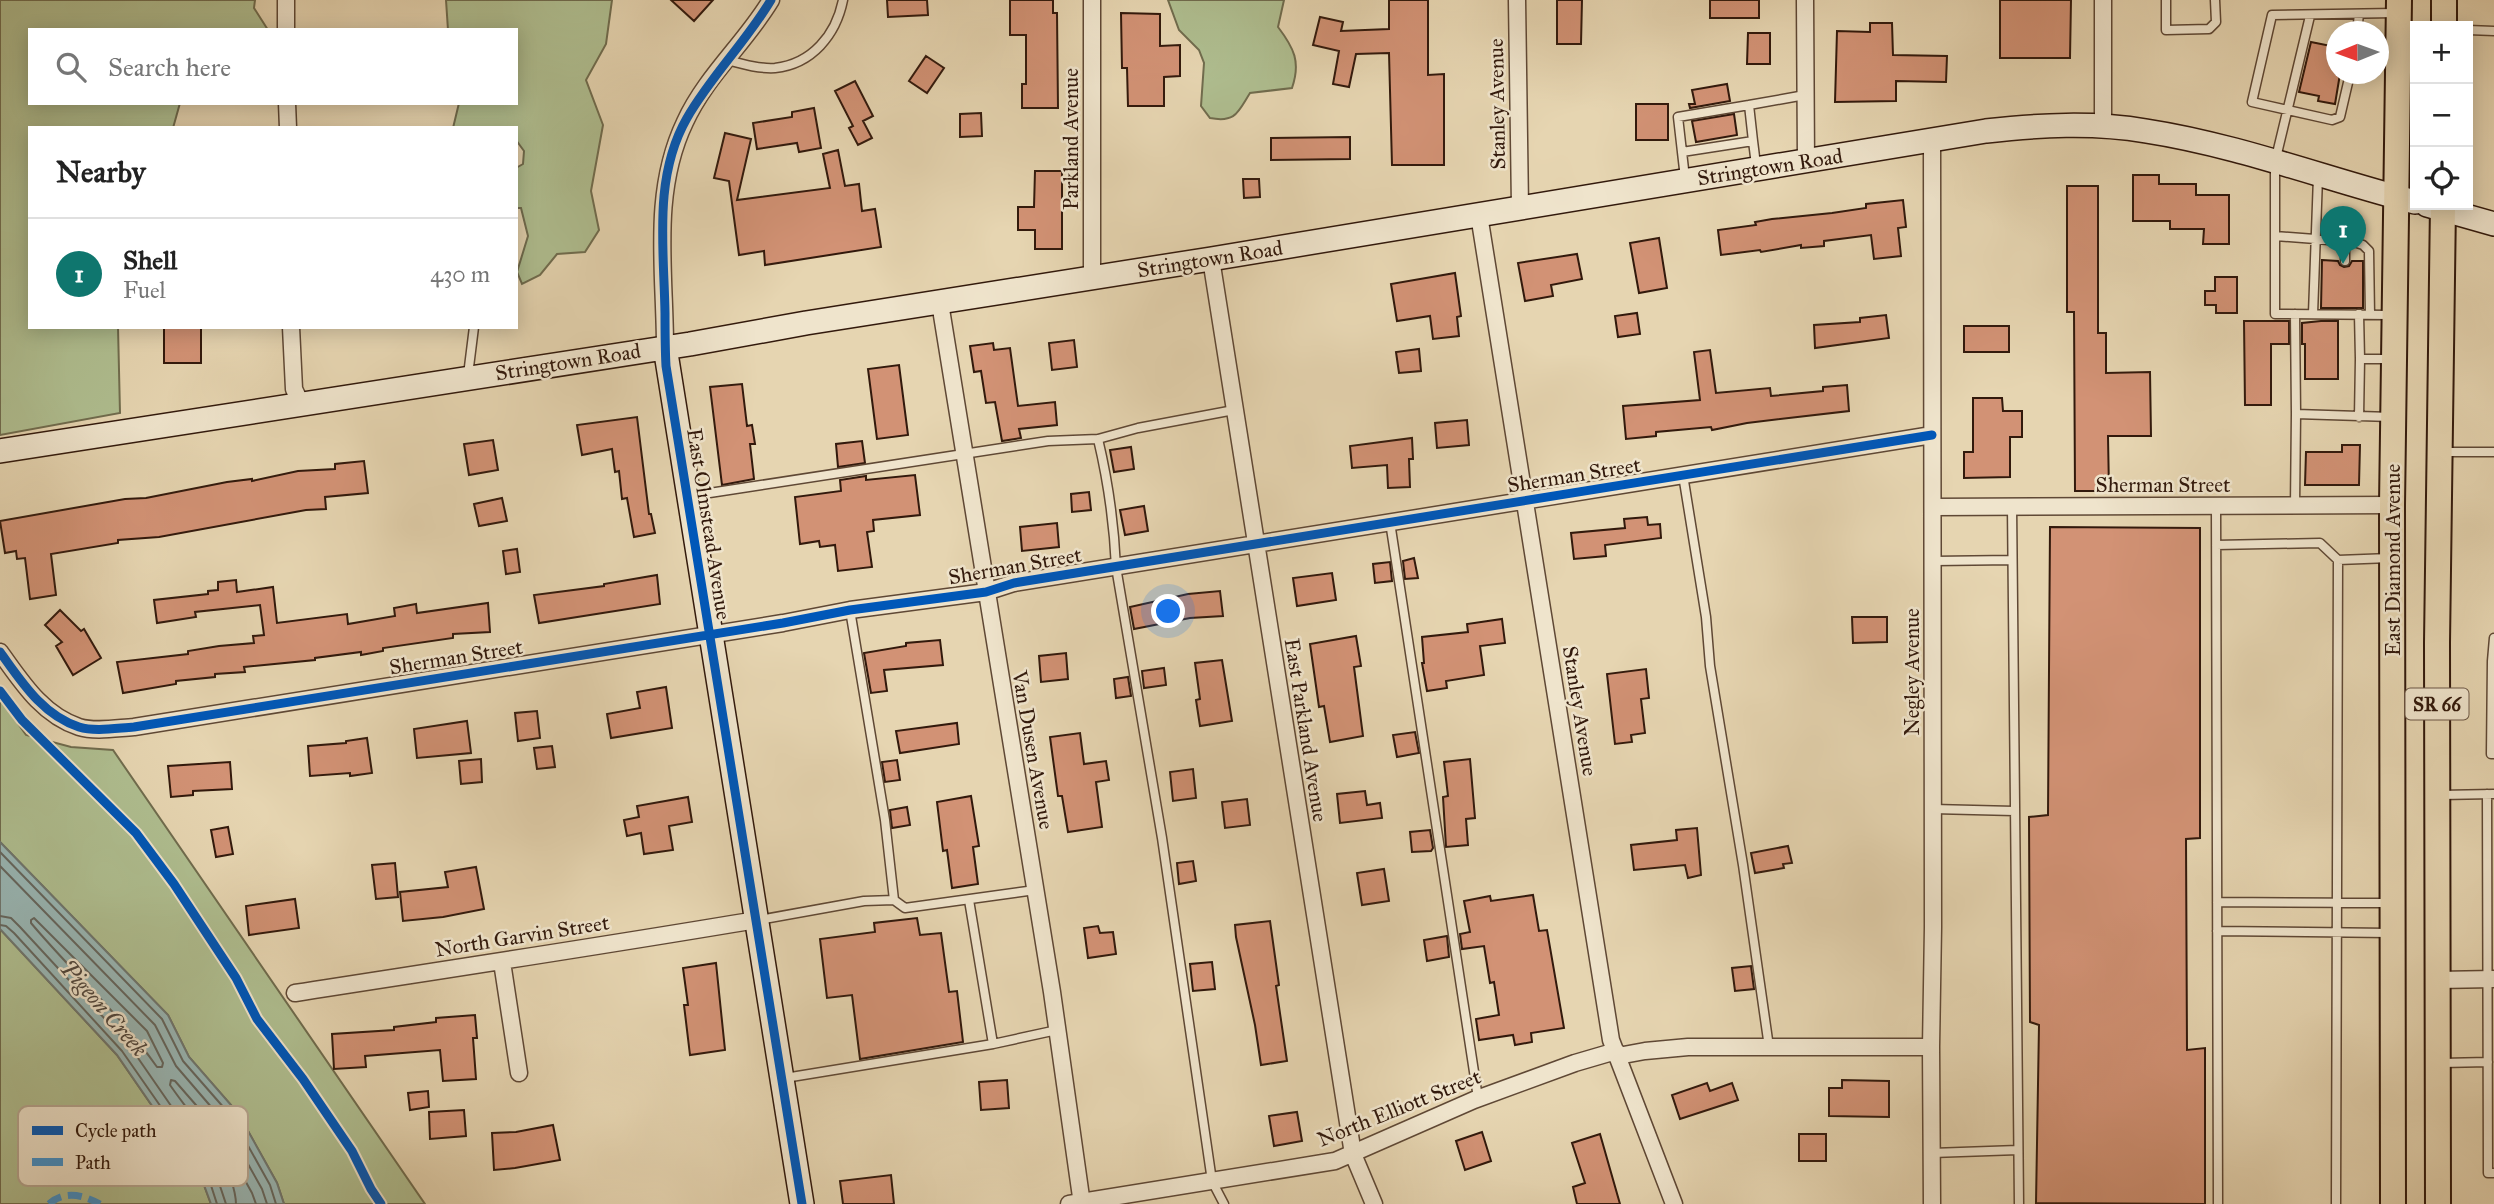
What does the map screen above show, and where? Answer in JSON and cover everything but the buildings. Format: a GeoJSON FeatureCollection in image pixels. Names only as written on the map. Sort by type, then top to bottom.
{"type":"FeatureCollection","features":[{"type":"Feature","properties":{"kind":"main road"},"geometry":{"type":"LineString","coordinates":[[2444,0],[2444,21]]}},
{"type":"Feature","properties":{"kind":"main road","name":"East Diamond Avenue"},"geometry":{"type":"LineString","coordinates":[[2393,1204],[2392,505],[2395,315],[2406,199],[2399,6]]}},
{"type":"Feature","properties":{"kind":"main road","name":"Stringtown Road"},"geometry":{"type":"LineString","coordinates":[[0,451],[302,406],[2043,124],[2146,131],[2275,162],[2406,199]]}},
{"type":"Feature","properties":{"kind":"main road","name":"SR 66"},"geometry":{"type":"LineString","coordinates":[[2437,210],[2438,1204]]}},
{"type":"Feature","properties":{"kind":"main road"},"geometry":{"type":"LineString","coordinates":[[2450,210],[2494,224]]}},
{"type":"Feature","properties":{"kind":"main road","name":"East Olmstead Avenue"},"geometry":{"type":"LineString","coordinates":[[665,347],[802,1204]]}},
{"type":"Feature","properties":{"kind":"street"},"geometry":{"type":"LineString","coordinates":[[286,0],[286,28]]}},
{"type":"Feature","properties":{"kind":"street","name":"East Olmstead Avenue"},"geometry":{"type":"LineString","coordinates":[[665,347],[661,240],[667,176],[685,121],[710,80],[761,17],[771,0]]}},
{"type":"Feature","properties":{"kind":"street","name":"Parkland Avenue"},"geometry":{"type":"LineString","coordinates":[[1092,0],[1092,278]]}},
{"type":"Feature","properties":{"kind":"street","name":"Stanley Avenue"},"geometry":{"type":"LineString","coordinates":[[1517,0],[1520,207]]}},
{"type":"Feature","properties":{"kind":"street"},"geometry":{"type":"LineString","coordinates":[[1805,0],[1806,162]]}},
{"type":"Feature","properties":{"kind":"street"},"geometry":{"type":"LineString","coordinates":[[2103,0],[2103,126]]}},
{"type":"Feature","properties":{"kind":"street"},"geometry":{"type":"LineString","coordinates":[[287,105],[288,126]]}},
{"type":"Feature","properties":{"kind":"street","name":"Negley Avenue"},"geometry":{"type":"LineString","coordinates":[[1932,140],[1933,1204]]}},
{"type":"Feature","properties":{"kind":"street","name":"Stanley Avenue"},"geometry":{"type":"LineString","coordinates":[[1479,215],[1611,1040],[1674,1204]]}},
{"type":"Feature","properties":{"kind":"street","name":"East Parkland Avenue"},"geometry":{"type":"LineString","coordinates":[[1211,259],[1353,1154],[1374,1204]]}},
{"type":"Feature","properties":{"kind":"street","name":"Van Dusen Avenue"},"geometry":{"type":"LineString","coordinates":[[940,303],[1058,1030],[1078,1203]]}},
{"type":"Feature","properties":{"kind":"street"},"geometry":{"type":"LineString","coordinates":[[291,329],[293,389],[302,406]]}},
{"type":"Feature","properties":{"kind":"street","name":"Sherman Street"},"geometry":{"type":"LineString","coordinates":[[0,652],[28,690],[54,715],[80,727],[134,727],[850,610],[986,592],[1014,583],[1255,543],[1932,435]]}},
{"type":"Feature","properties":{"kind":"street","name":"Sherman Street"},"geometry":{"type":"LineString","coordinates":[[1934,507],[2392,505]]}},
{"type":"Feature","properties":{"kind":"street","name":"North Garvin Street"},"geometry":{"type":"LineString","coordinates":[[295,993],[756,920]]}},
{"type":"Feature","properties":{"kind":"street"},"geometry":{"type":"LineString","coordinates":[[502,962],[519,1073]]}},
{"type":"Feature","properties":{"kind":"street"},"geometry":{"type":"LineString","coordinates":[[2438,980],[2491,979]]}},
{"type":"Feature","properties":{"kind":"street","name":"North Elliott Street"},"geometry":{"type":"LineString","coordinates":[[1078,1203],[1335,1161],[1478,1098],[1617,1054],[1688,1047],[1931,1047]]}},
{"type":"Feature","properties":{"kind":"lane"},"geometry":{"type":"LineString","coordinates":[[727,60],[775,68],[800,61],[821,46],[830,34],[840,16],[842,0]]}},
{"type":"Feature","properties":{"kind":"lane"},"geometry":{"type":"LineString","coordinates":[[2166,0],[2166,30],[2209,29],[2216,22],[2215,0]]}},
{"type":"Feature","properties":{"kind":"lane"},"geometry":{"type":"LineString","coordinates":[[2348,84],[2340,117],[2332,120],[2252,102],[2272,15],[2359,14],[2399,6]]}},
{"type":"Feature","properties":{"kind":"lane"},"geometry":{"type":"LineString","coordinates":[[2358,21],[2359,14]]}},
{"type":"Feature","properties":{"kind":"lane"},"geometry":{"type":"LineString","coordinates":[[2310,16],[2275,162],[2275,314],[2344,312],[2395,315]]}},
{"type":"Feature","properties":{"kind":"lane"},"geometry":{"type":"LineString","coordinates":[[2473,30],[2494,31]]}},
{"type":"Feature","properties":{"kind":"lane"},"geometry":{"type":"LineString","coordinates":[[1686,181],[1678,117],[1805,95]]}},
{"type":"Feature","properties":{"kind":"lane"},"geometry":{"type":"LineString","coordinates":[[1749,104],[1756,170]]}},
{"type":"Feature","properties":{"kind":"lane"},"geometry":{"type":"LineString","coordinates":[[1682,152],[1754,141]]}},
{"type":"Feature","properties":{"kind":"lane"},"geometry":{"type":"LineString","coordinates":[[2313,314],[2318,174]]}},
{"type":"Feature","properties":{"kind":"lane"},"geometry":{"type":"LineString","coordinates":[[2275,236],[2345,241],[2363,245],[2370,251],[2370,315]]}},
{"type":"Feature","properties":{"kind":"lane"},"geometry":{"type":"LineString","coordinates":[[2345,241],[2345,261]]}},
{"type":"Feature","properties":{"kind":"lane"},"geometry":{"type":"LineString","coordinates":[[2295,314],[2295,506]]}},
{"type":"Feature","properties":{"kind":"lane"},"geometry":{"type":"LineString","coordinates":[[2359,314],[2359,417]]}},
{"type":"Feature","properties":{"kind":"lane"},"geometry":{"type":"LineString","coordinates":[[467,378],[474,329]]}},
{"type":"Feature","properties":{"kind":"lane"},"geometry":{"type":"LineString","coordinates":[[2360,359],[2395,359]]}},
{"type":"Feature","properties":{"kind":"lane"},"geometry":{"type":"LineString","coordinates":[[687,496],[1048,441],[1098,439],[1138,428],[1234,410]]}},
{"type":"Feature","properties":{"kind":"lane"},"geometry":{"type":"LineString","coordinates":[[2296,414],[2394,417]]}},
{"type":"Feature","properties":{"kind":"lane"},"geometry":{"type":"LineString","coordinates":[[1098,439],[1107,474],[1116,567],[1162,838],[1212,1181],[1224,1204]]}},
{"type":"Feature","properties":{"kind":"lane"},"geometry":{"type":"LineString","coordinates":[[2439,453],[2494,452]]}},
{"type":"Feature","properties":{"kind":"lane"},"geometry":{"type":"LineString","coordinates":[[1683,475],[1769,1047]]}},
{"type":"Feature","properties":{"kind":"lane"},"geometry":{"type":"LineString","coordinates":[[2012,506],[2019,1204]]}},
{"type":"Feature","properties":{"kind":"lane"},"geometry":{"type":"LineString","coordinates":[[2216,506],[2218,1204]]}},
{"type":"Feature","properties":{"kind":"lane"},"geometry":{"type":"LineString","coordinates":[[1390,522],[1478,1098]]}},
{"type":"Feature","properties":{"kind":"lane"},"geometry":{"type":"LineString","coordinates":[[2216,545],[2320,543],[2338,560],[2393,557]]}},
{"type":"Feature","properties":{"kind":"lane"},"geometry":{"type":"LineString","coordinates":[[1934,561],[2012,560]]}},
{"type":"Feature","properties":{"kind":"lane"},"geometry":{"type":"LineString","coordinates":[[2336,1204],[2338,560]]}},
{"type":"Feature","properties":{"kind":"lane"},"geometry":{"type":"LineString","coordinates":[[850,610],[885,820],[894,900]]}},
{"type":"Feature","properties":{"kind":"lane"},"geometry":{"type":"LineString","coordinates":[[2494,638],[2491,754],[2494,754]]}},
{"type":"Feature","properties":{"kind":"lane"},"geometry":{"type":"LineString","coordinates":[[2438,795],[2490,794],[2488,1173],[2494,1173]]}},
{"type":"Feature","properties":{"kind":"lane"},"geometry":{"type":"LineString","coordinates":[[1933,809],[2014,811]]}},
{"type":"Feature","properties":{"kind":"lane"},"geometry":{"type":"LineString","coordinates":[[756,920],[863,901],[894,900],[905,908],[1035,890]]}},
{"type":"Feature","properties":{"kind":"lane"},"geometry":{"type":"LineString","coordinates":[[969,900],[993,1044]]}},
{"type":"Feature","properties":{"kind":"lane"},"geometry":{"type":"LineString","coordinates":[[2217,902],[2393,903]]}},
{"type":"Feature","properties":{"kind":"lane"},"geometry":{"type":"LineString","coordinates":[[2217,931],[2393,933]]}},
{"type":"Feature","properties":{"kind":"lane"},"geometry":{"type":"LineString","coordinates":[[782,1078],[993,1044],[1058,1030]]}},
{"type":"Feature","properties":{"kind":"lane"},"geometry":{"type":"LineString","coordinates":[[2438,1063],[2488,1062]]}},
{"type":"Feature","properties":{"kind":"lane"},"geometry":{"type":"LineString","coordinates":[[1932,1153],[2018,1150]]}},
{"type":"Feature","properties":{"kind":"green space"},"geometry":{"type":"Polygon","coordinates":[[[0,0],[255,0],[254,8],[267,28],[28,28],[28,105],[179,105],[174,126],[28,126],[28,329],[118,329],[120,413],[0,435],[0,0]]]}},
{"type":"Feature","properties":{"kind":"green space"},"geometry":{"type":"Polygon","coordinates":[[[446,0],[612,0],[606,44],[586,80],[603,125],[591,191],[599,230],[585,252],[557,254],[540,275],[522,284],[518,269],[528,236],[521,208],[518,208],[518,167],[523,164],[524,151],[518,143],[518,126],[453,126],[459,105],[518,105],[518,28],[448,28],[446,0]]]}},
{"type":"Feature","properties":{"kind":"green space"},"geometry":{"type":"Polygon","coordinates":[[[1168,0],[1284,0],[1278,27],[1288,42],[1296,63],[1292,88],[1250,93],[1239,111],[1231,117],[1210,118],[1201,106],[1204,63],[1199,50],[1179,30],[1168,0]]]}},
{"type":"Feature","properties":{"kind":"green space"},"geometry":{"type":"Polygon","coordinates":[[[0,698],[26,735],[71,747],[113,750],[425,1204],[284,1204],[277,1183],[248,1131],[248,1106],[232,1106],[189,1057],[168,1015],[0,842],[0,698]]]}},
{"type":"Feature","properties":{"kind":"green space"},"geometry":{"type":"Polygon","coordinates":[[[0,929],[117,1055],[152,1106],[18,1106],[18,1186],[204,1186],[211,1204],[0,1204],[0,929]]]}},
{"type":"Feature","properties":{"kind":"water","name":"Pigeon Creek"},"geometry":{"type":"Polygon","coordinates":[[[0,842],[168,1015],[189,1057],[232,1106],[152,1106],[117,1055],[0,929],[0,842]]]}},
{"type":"Feature","properties":{"kind":"water"},"geometry":{"type":"Polygon","coordinates":[[[248,1131],[277,1183],[284,1204],[211,1204],[204,1186],[248,1186],[248,1131]]]}},
{"type":"Feature","properties":{"kind":"marked path"},"geometry":{"type":"LineString","coordinates":[[49,1204],[68,1195],[87,1198],[100,1204]]}},
{"type":"Feature","properties":{"kind":"cycle path"},"geometry":{"type":"LineString","coordinates":[[771,0],[696,103],[676,141],[669,164],[663,213],[665,346],[666,366],[802,1204]]}},
{"type":"Feature","properties":{"kind":"cycle path"},"geometry":{"type":"LineString","coordinates":[[0,652],[43,706],[66,722],[92,729],[134,727],[850,610],[986,592],[1014,583],[1932,435]]}},
{"type":"Feature","properties":{"kind":"cycle path"},"geometry":{"type":"LineString","coordinates":[[0,691],[22,720],[136,833],[174,884],[236,978],[257,1019],[303,1079],[352,1151],[381,1204]]}},
{"type":"Feature","properties":{"kind":"place","name":"Shell"},"geometry":{"type":"Point","coordinates":[2343,264]}}]}
